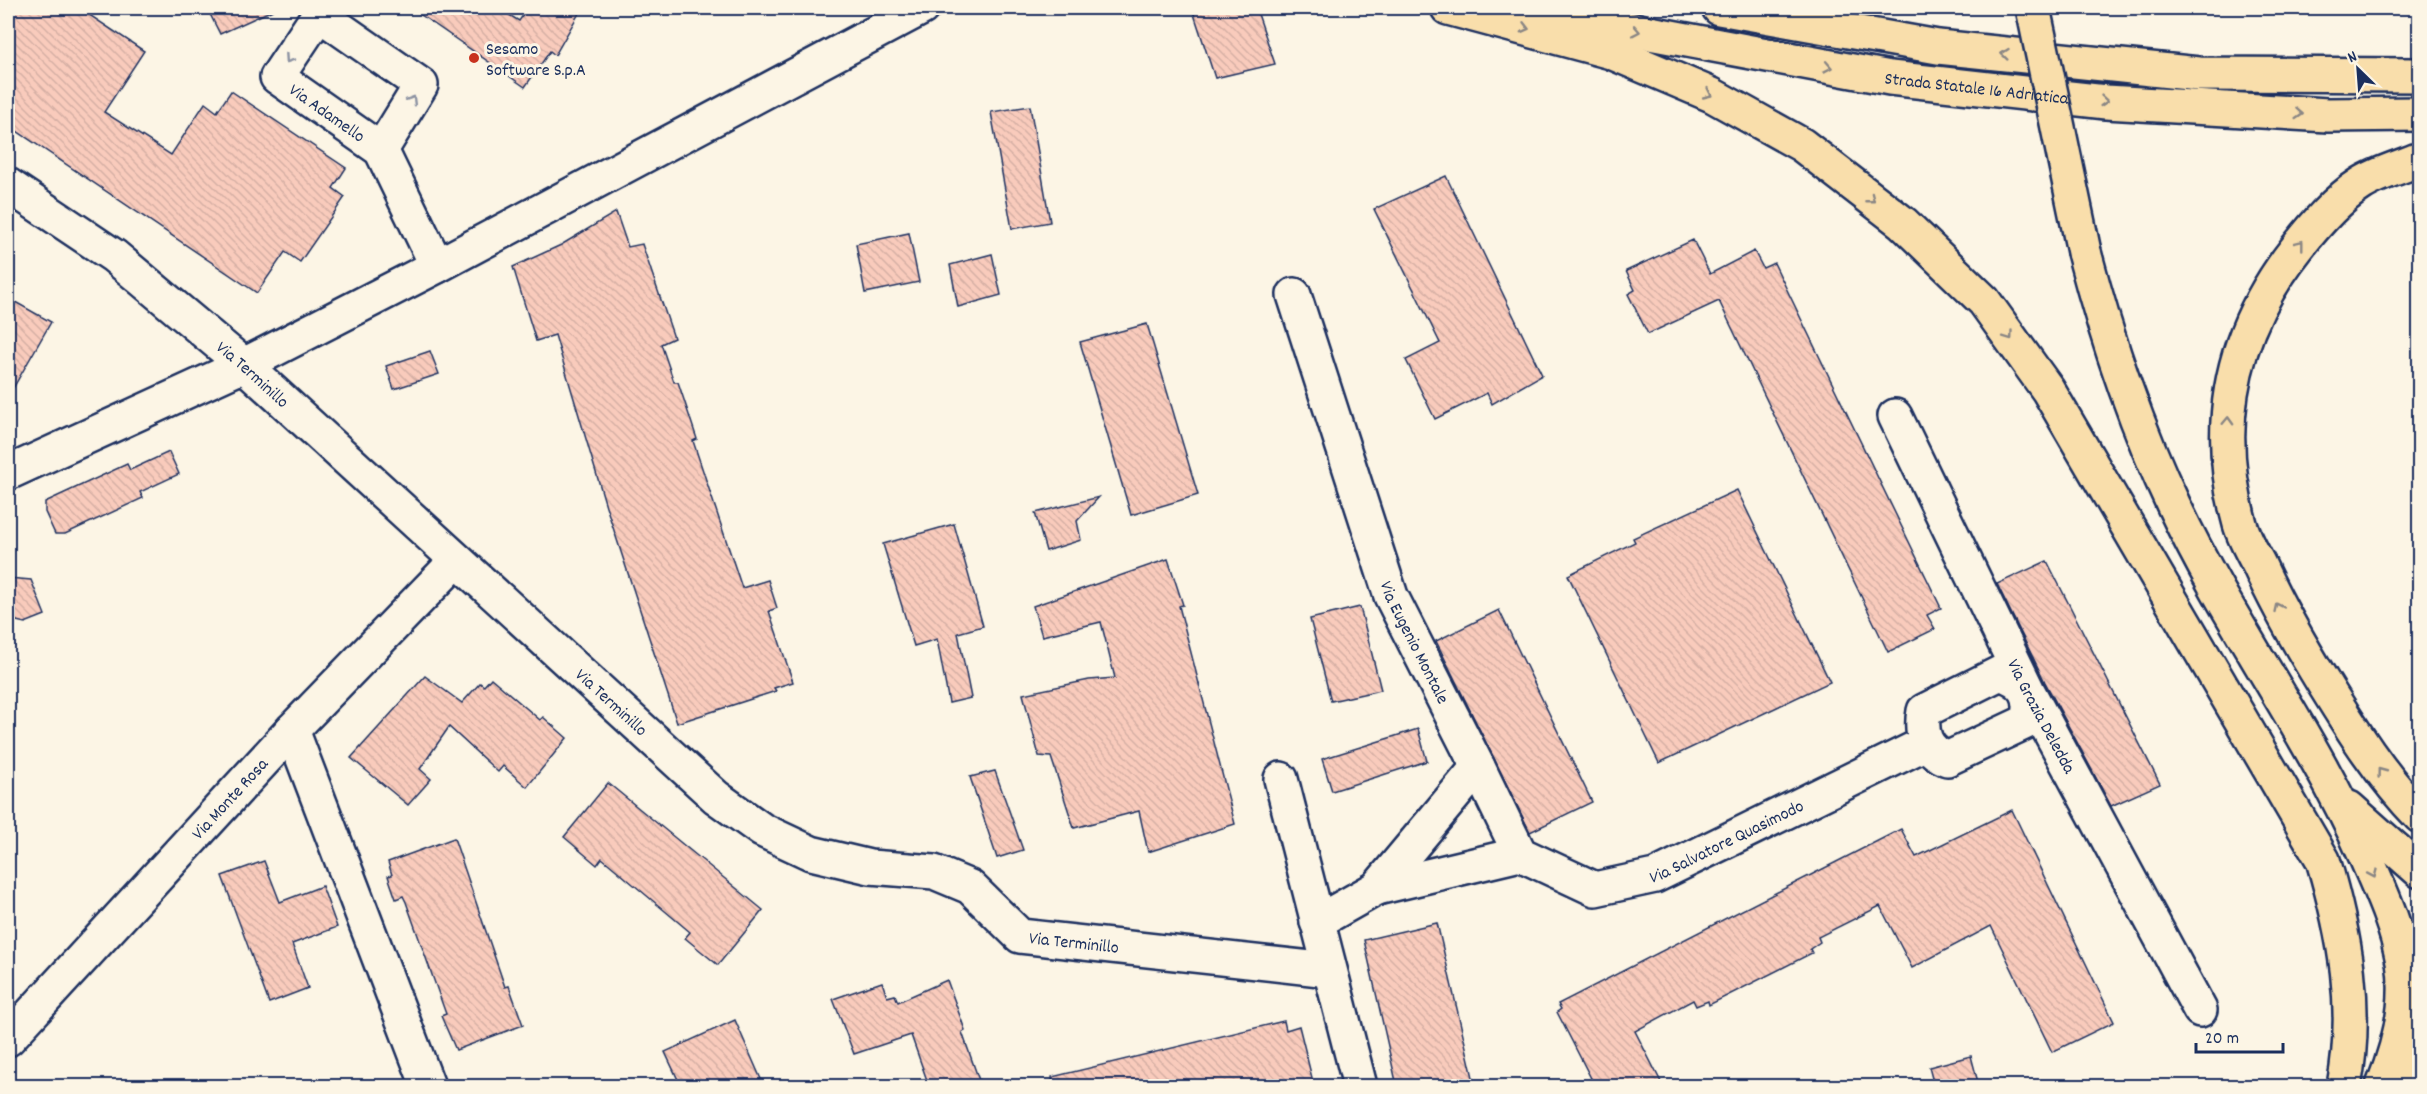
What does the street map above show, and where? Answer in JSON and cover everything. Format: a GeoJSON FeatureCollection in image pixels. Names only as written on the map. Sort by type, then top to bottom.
{"type":"FeatureCollection","features":[{"type":"Feature","properties":{"kind":"main road"},"geometry":{"type":"LineString","coordinates":[[1448,8],[1611,51],[1712,95],[1802,145],[1903,223],[1984,301],[2048,390],[2324,860],[2340,916],[2349,969],[2351,1049],[2344,1086]]}},
{"type":"Feature","properties":{"kind":"main road","name":"Strada Statale 16 Adriatica"},"geometry":{"type":"LineString","coordinates":[[1538,8],[1607,25],[1890,78],[2106,102],[2328,116],[2420,114]]}},
{"type":"Feature","properties":{"kind":"main road","name":"Strada Statale 16 Adriatica"},"geometry":{"type":"LineString","coordinates":[[1719,8],[1938,47],[2199,74],[2420,75]]}},
{"type":"Feature","properties":{"kind":"main road"},"geometry":{"type":"LineString","coordinates":[[1823,8],[1889,21],[1938,47]]}},
{"type":"Feature","properties":{"kind":"main road"},"geometry":{"type":"LineString","coordinates":[[2033,8],[2084,252],[2108,344],[2135,418],[2174,507],[2240,629],[2341,801],[2393,918],[2403,964],[2404,1006],[2395,1057],[2383,1086]]}},
{"type":"Feature","properties":{"kind":"main road"},"geometry":{"type":"LineString","coordinates":[[2199,74],[2360,57],[2420,56]]}},
{"type":"Feature","properties":{"kind":"main road"},"geometry":{"type":"LineString","coordinates":[[2420,159],[2362,183],[2317,223],[2281,268],[2250,321],[2235,365],[2226,420],[2230,473],[2240,526],[2284,621],[2366,752],[2397,793],[2420,816]]}},
{"type":"Feature","properties":{"kind":"main road"},"geometry":{"type":"LineString","coordinates":[[2341,801],[2420,871]]}},
{"type":"Feature","properties":{"kind":"main road"},"geometry":{"type":"LineString","coordinates":[[2403,1086],[2420,1073]]}},
{"type":"Feature","properties":{"kind":"street"},"geometry":{"type":"LineString","coordinates":[[8,473],[244,365],[437,266],[922,8]]}},
{"type":"Feature","properties":{"kind":"street","name":"Via Adamello"},"geometry":{"type":"LineString","coordinates":[[381,150],[421,85],[318,11],[277,77],[381,150],[437,266]]}},
{"type":"Feature","properties":{"kind":"street","name":"Via Terminillo"},"geometry":{"type":"LineString","coordinates":[[8,185],[114,256],[244,365],[716,797],[762,830],[811,854],[870,867],[934,872],[970,887],[1020,936],[1329,970]]}},
{"type":"Feature","properties":{"kind":"street","name":"Via Eugenio Montale"},"geometry":{"type":"LineString","coordinates":[[1294,295],[1391,596],[1478,767]]}},
{"type":"Feature","properties":{"kind":"street","name":"Via Grazia Deledda"},"geometry":{"type":"LineString","coordinates":[[1895,416],[2028,691],[2200,1010]]}},
{"type":"Feature","properties":{"kind":"street","name":"Via Monte Rosa"},"geometry":{"type":"LineString","coordinates":[[8,1039],[292,730],[456,561]]}},
{"type":"Feature","properties":{"kind":"street"},"geometry":{"type":"LineString","coordinates":[[2000,673],[2015,678],[2028,691],[2032,707],[2028,721],[1947,759],[1935,754],[1926,743],[1921,727],[1924,711],[2000,673]]}},
{"type":"Feature","properties":{"kind":"street"},"geometry":{"type":"LineString","coordinates":[[292,730],[428,1086]]}},
{"type":"Feature","properties":{"kind":"street","name":"Via Salvatore Quasimodo"},"geometry":{"type":"LineString","coordinates":[[1520,854],[1595,889],[1655,876],[1926,743]]}},
{"type":"Feature","properties":{"kind":"street"},"geometry":{"type":"LineString","coordinates":[[1317,921],[1377,888],[1520,854],[1478,767],[1377,888]]}},
{"type":"Feature","properties":{"kind":"street"},"geometry":{"type":"LineString","coordinates":[[1281,779],[1360,1086]]}},
{"type":"Feature","properties":{"kind":"building"},"geometry":{"type":"Polygon","coordinates":[[[8,8],[79,8],[144,51],[104,112],[171,155],[205,103],[217,112],[231,91],[346,168],[333,188],[345,197],[300,262],[285,252],[257,293],[8,125],[8,8]]]}},
{"type":"Feature","properties":{"kind":"building"},"geometry":{"type":"Polygon","coordinates":[[[207,8],[277,8],[220,34],[207,8]]]}},
{"type":"Feature","properties":{"kind":"building"},"geometry":{"type":"Polygon","coordinates":[[[411,8],[498,8],[519,21],[528,8],[582,8],[555,55],[550,51],[525,87],[411,8]]]}},
{"type":"Feature","properties":{"kind":"building"},"geometry":{"type":"Polygon","coordinates":[[[1192,8],[1256,8],[1275,64],[1215,78],[1192,8]]]}},
{"type":"Feature","properties":{"kind":"building"},"geometry":{"type":"Polygon","coordinates":[[[1030,106],[1050,222],[1012,229],[991,112],[1030,106]]]}},
{"type":"Feature","properties":{"kind":"building"},"geometry":{"type":"Polygon","coordinates":[[[1446,176],[1542,375],[1492,404],[1487,393],[1435,419],[1406,360],[1440,343],[1374,209],[1446,176]]]}},
{"type":"Feature","properties":{"kind":"building"},"geometry":{"type":"Polygon","coordinates":[[[616,212],[628,247],[642,244],[674,338],[661,344],[674,382],[678,382],[697,439],[693,441],[742,588],[768,580],[777,608],[769,611],[793,682],[774,688],[776,691],[677,723],[606,506],[555,335],[536,341],[513,267],[561,245],[616,212]]]}},
{"type":"Feature","properties":{"kind":"building"},"geometry":{"type":"Polygon","coordinates":[[[909,233],[919,282],[865,293],[856,244],[909,233]]]}},
{"type":"Feature","properties":{"kind":"building"},"geometry":{"type":"Polygon","coordinates":[[[1693,240],[1710,274],[1754,251],[1763,268],[1774,263],[1941,608],[1927,615],[1935,629],[1888,652],[1719,301],[1648,334],[1628,294],[1635,290],[1626,271],[1693,240]]]}},
{"type":"Feature","properties":{"kind":"building"},"geometry":{"type":"Polygon","coordinates":[[[992,254],[1001,295],[958,307],[950,265],[992,254]]]}},
{"type":"Feature","properties":{"kind":"building"},"geometry":{"type":"Polygon","coordinates":[[[8,298],[51,322],[8,397],[8,298]]]}},
{"type":"Feature","properties":{"kind":"building"},"geometry":{"type":"Polygon","coordinates":[[[1147,324],[1198,495],[1131,515],[1080,342],[1147,324]]]}},
{"type":"Feature","properties":{"kind":"building"},"geometry":{"type":"Polygon","coordinates":[[[430,351],[439,374],[394,389],[386,366],[430,351]]]}},
{"type":"Feature","properties":{"kind":"building"},"geometry":{"type":"Polygon","coordinates":[[[169,452],[179,474],[140,492],[143,498],[65,534],[55,534],[45,512],[45,502],[127,464],[130,470],[169,452]]]}},
{"type":"Feature","properties":{"kind":"building"},"geometry":{"type":"Polygon","coordinates":[[[1737,490],[1830,682],[1659,763],[1568,575],[1635,542],[1633,538],[1737,490]]]}},
{"type":"Feature","properties":{"kind":"building"},"geometry":{"type":"Polygon","coordinates":[[[1099,497],[1077,521],[1081,540],[1046,551],[1035,513],[1099,497]]]}},
{"type":"Feature","properties":{"kind":"building"},"geometry":{"type":"Polygon","coordinates":[[[954,524],[983,626],[958,633],[971,698],[949,703],[937,639],[914,646],[883,544],[954,524]]]}},
{"type":"Feature","properties":{"kind":"building"},"geometry":{"type":"Polygon","coordinates":[[[1168,559],[1183,605],[1179,606],[1235,824],[1148,852],[1139,811],[1074,828],[1051,757],[1039,756],[1023,694],[1089,680],[1115,678],[1101,622],[1042,636],[1033,606],[1168,559]]]}},
{"type":"Feature","properties":{"kind":"building"},"geometry":{"type":"Polygon","coordinates":[[[2047,561],[2160,784],[2111,806],[2045,682],[1997,584],[2047,561]]]}},
{"type":"Feature","properties":{"kind":"building"},"geometry":{"type":"Polygon","coordinates":[[[8,578],[31,580],[45,615],[25,623],[8,619],[8,578]]]}},
{"type":"Feature","properties":{"kind":"building"},"geometry":{"type":"Polygon","coordinates":[[[1360,607],[1381,690],[1331,701],[1310,619],[1360,607]]]}},
{"type":"Feature","properties":{"kind":"building"},"geometry":{"type":"Polygon","coordinates":[[[1499,610],[1592,802],[1530,832],[1436,641],[1499,610]]]}},
{"type":"Feature","properties":{"kind":"building"},"geometry":{"type":"Polygon","coordinates":[[[425,676],[462,703],[480,683],[484,686],[491,678],[540,720],[543,717],[567,738],[527,787],[503,766],[498,772],[449,727],[420,769],[431,779],[408,805],[351,758],[425,676]]]}},
{"type":"Feature","properties":{"kind":"building"},"geometry":{"type":"Polygon","coordinates":[[[1418,729],[1427,761],[1332,791],[1322,759],[1418,729]]]}},
{"type":"Feature","properties":{"kind":"building"},"geometry":{"type":"Polygon","coordinates":[[[995,771],[1023,850],[997,858],[970,777],[995,771]]]}},
{"type":"Feature","properties":{"kind":"building"},"geometry":{"type":"Polygon","coordinates":[[[608,783],[763,910],[718,965],[685,938],[690,932],[602,858],[597,865],[564,837],[608,783]]]}},
{"type":"Feature","properties":{"kind":"building"},"geometry":{"type":"Polygon","coordinates":[[[2012,810],[2114,1022],[2052,1052],[1991,926],[1912,968],[1880,906],[1818,937],[1820,942],[1810,949],[1812,953],[1709,1005],[1708,1001],[1696,1006],[1693,1000],[1635,1031],[1663,1086],[1595,1086],[1557,1012],[1561,1009],[1558,1004],[1901,829],[1916,857],[2012,810]]]}},
{"type":"Feature","properties":{"kind":"building"},"geometry":{"type":"Polygon","coordinates":[[[454,838],[505,987],[509,986],[523,1025],[456,1050],[441,1016],[446,1014],[406,902],[403,896],[396,899],[388,876],[392,875],[388,862],[454,838]]]}},
{"type":"Feature","properties":{"kind":"building"},"geometry":{"type":"Polygon","coordinates":[[[264,861],[280,902],[322,886],[337,927],[292,944],[308,988],[269,1003],[222,876],[264,861]]]}},
{"type":"Feature","properties":{"kind":"building"},"geometry":{"type":"Polygon","coordinates":[[[1437,923],[1475,1086],[1397,1086],[1364,940],[1437,923]]]}},
{"type":"Feature","properties":{"kind":"building"},"geometry":{"type":"Polygon","coordinates":[[[947,980],[965,1030],[962,1032],[981,1086],[929,1086],[911,1035],[854,1054],[833,999],[882,982],[887,997],[895,995],[898,1002],[947,980]]]}},
{"type":"Feature","properties":{"kind":"building"},"geometry":{"type":"Polygon","coordinates":[[[735,1020],[764,1086],[681,1086],[665,1052],[735,1020]]]}},
{"type":"Feature","properties":{"kind":"building"},"geometry":{"type":"Polygon","coordinates":[[[1284,1021],[1286,1030],[1299,1026],[1314,1086],[1053,1086],[1052,1077],[1284,1021]]]}},
{"type":"Feature","properties":{"kind":"building"},"geometry":{"type":"Polygon","coordinates":[[[1971,1056],[1979,1086],[1934,1086],[1929,1067],[1971,1056]]]}},
{"type":"Feature","properties":{"kind":"place","name":"Sesamo Software S.p.A"},"geometry":{"type":"Point","coordinates":[474,58]}}]}
